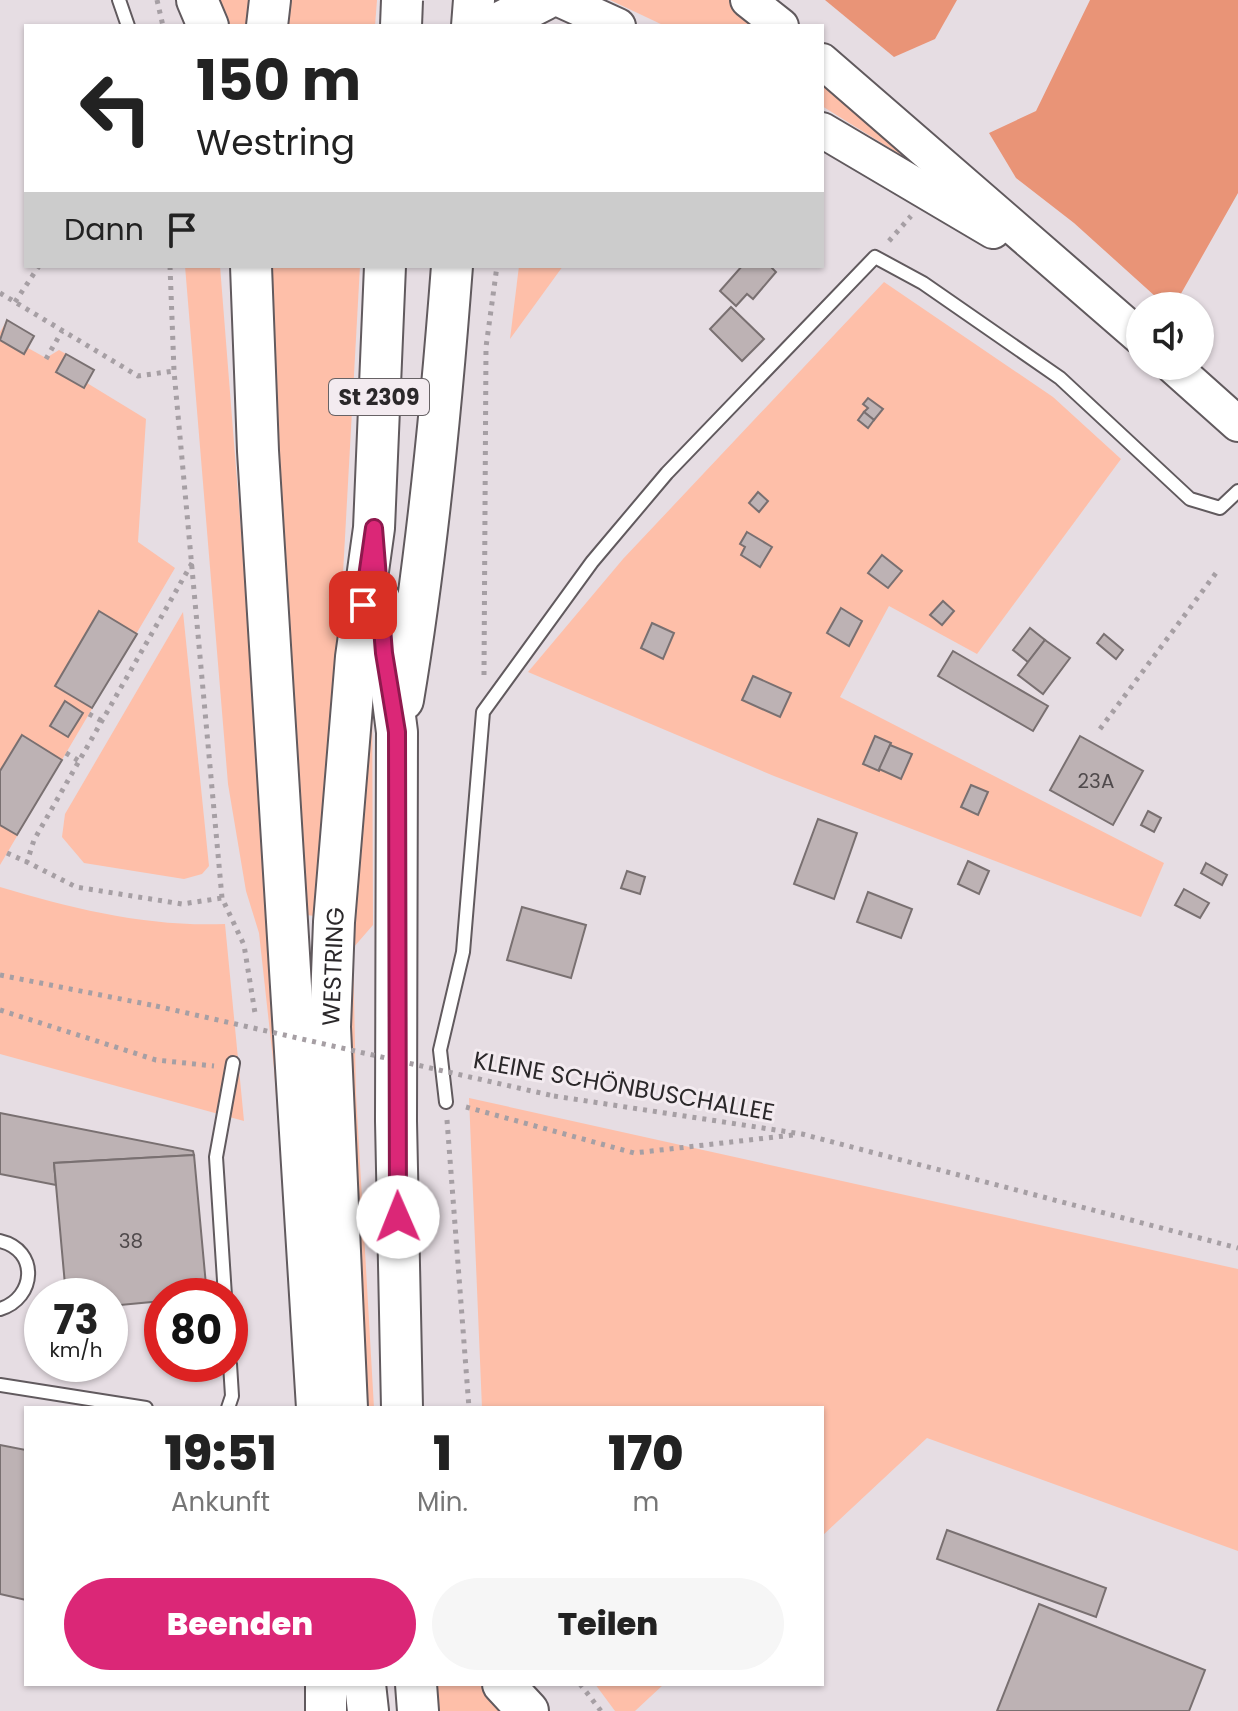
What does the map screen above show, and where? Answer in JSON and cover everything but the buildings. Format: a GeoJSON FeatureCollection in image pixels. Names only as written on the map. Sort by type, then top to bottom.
{"type":"FeatureCollection","features":[{"type":"Feature","properties":{"kind":"highway"},"geometry":{"type":"LineString","coordinates":[[197,0],[207,24]]}},
{"type":"Feature","properties":{"kind":"highway"},"geometry":{"type":"LineString","coordinates":[[267,24],[270,0]]}},
{"type":"Feature","properties":{"kind":"highway"},"geometry":{"type":"LineString","coordinates":[[401,24],[402,0]]}},
{"type":"Feature","properties":{"kind":"highway"},"geometry":{"type":"LineString","coordinates":[[472,24],[474,0]]}},
{"type":"Feature","properties":{"kind":"highway"},"geometry":{"type":"LineString","coordinates":[[497,24],[544,0]]}},
{"type":"Feature","properties":{"kind":"highway"},"geometry":{"type":"LineString","coordinates":[[251,268],[258,451],[317,1406]]}},
{"type":"Feature","properties":{"kind":"highway","name":"WESTRING"},"geometry":{"type":"LineString","coordinates":[[347,1406],[330,1027],[334,922],[355,672],[374,528],[385,268]]}},
{"type":"Feature","properties":{"kind":"highway"},"geometry":{"type":"LineString","coordinates":[[397,732],[433,488],[452,268]]}},
{"type":"Feature","properties":{"kind":"highway","name":"WESTRING"},"geometry":{"type":"LineString","coordinates":[[374,528],[384,653],[397,732],[396,1121],[402,1406]]}},
{"type":"Feature","properties":{"kind":"highway"},"geometry":{"type":"LineString","coordinates":[[326,1686],[326,1711]]}},
{"type":"Feature","properties":{"kind":"highway"},"geometry":{"type":"LineString","coordinates":[[365,1686],[368,1711]]}},
{"type":"Feature","properties":{"kind":"highway"},"geometry":{"type":"LineString","coordinates":[[416,1686],[418,1711]]}},
{"type":"Feature","properties":{"kind":"highway"},"geometry":{"type":"LineString","coordinates":[[505,1686],[528,1711]]}},
{"type":"Feature","properties":{"kind":"main road"},"geometry":{"type":"LineString","coordinates":[[561,0],[614,24]]}},
{"type":"Feature","properties":{"kind":"main road"},"geometry":{"type":"LineString","coordinates":[[748,0],[778,24]]}},
{"type":"Feature","properties":{"kind":"main road"},"geometry":{"type":"LineString","coordinates":[[824,63],[1126,325]]}},
{"type":"Feature","properties":{"kind":"main road"},"geometry":{"type":"LineString","coordinates":[[824,131],[1053,265]]}},
{"type":"Feature","properties":{"kind":"main road"},"geometry":{"type":"LineString","coordinates":[[1189,380],[1238,424]]}},
{"type":"Feature","properties":{"kind":"lane"},"geometry":{"type":"LineString","coordinates":[[119,0],[127,24]]}},
{"type":"Feature","properties":{"kind":"lane"},"geometry":{"type":"LineString","coordinates":[[446,1102],[440,1050],[463,952],[483,712],[592,562],[667,473],[875,257],[923,283],[1060,378],[1190,499],[1220,508],[1238,491]]}},
{"type":"Feature","properties":{"kind":"lane"},"geometry":{"type":"LineString","coordinates":[[224,1278],[216,1157],[233,1063]]}},
{"type":"Feature","properties":{"kind":"lane"},"geometry":{"type":"LineString","coordinates":[[0,1241],[14,1244],[25,1254],[29,1272],[25,1292],[13,1305],[0,1309]]}},
{"type":"Feature","properties":{"kind":"lane"},"geometry":{"type":"LineString","coordinates":[[229,1406],[231,1382]]}},
{"type":"Feature","properties":{"kind":"lane"},"geometry":{"type":"LineString","coordinates":[[0,1385],[133,1406]]}},
{"type":"Feature","properties":{"kind":"path"},"geometry":{"type":"LineString","coordinates":[[157,0],[163,24]]}},
{"type":"Feature","properties":{"kind":"path"},"geometry":{"type":"LineString","coordinates":[[875,257],[930,194]]}},
{"type":"Feature","properties":{"kind":"path"},"geometry":{"type":"LineString","coordinates":[[15,302],[38,268]]}},
{"type":"Feature","properties":{"kind":"path"},"geometry":{"type":"LineString","coordinates":[[0,1010],[156,1060],[220,1066],[262,1056],[244,945],[222,898],[174,371],[170,268]]}},
{"type":"Feature","properties":{"kind":"path"},"geometry":{"type":"LineString","coordinates":[[483,712],[486,347],[497,268]]}},
{"type":"Feature","properties":{"kind":"path"},"geometry":{"type":"LineString","coordinates":[[1,296],[138,376],[174,371]]}},
{"type":"Feature","properties":{"kind":"path"},"geometry":{"type":"LineString","coordinates":[[46,359],[62,331]]}},
{"type":"Feature","properties":{"kind":"path"},"geometry":{"type":"LineString","coordinates":[[27,862],[34,840],[193,562]]}},
{"type":"Feature","properties":{"kind":"path"},"geometry":{"type":"LineString","coordinates":[[1100,729],[1216,573]]}},
{"type":"Feature","properties":{"kind":"path"},"geometry":{"type":"LineString","coordinates":[[89,714],[102,721]]}},
{"type":"Feature","properties":{"kind":"path"},"geometry":{"type":"LineString","coordinates":[[66,753],[79,761]]}},
{"type":"Feature","properties":{"kind":"path"},"geometry":{"type":"LineString","coordinates":[[7,853],[76,887],[182,904],[222,898]]}},
{"type":"Feature","properties":{"kind":"path","name":"KLEINE SCHÖNBUSCHALLEE"},"geometry":{"type":"LineString","coordinates":[[0,975],[156,1006],[554,1096],[802,1134],[1238,1248]]}},
{"type":"Feature","properties":{"kind":"path"},"geometry":{"type":"LineString","coordinates":[[469,1406],[446,1102],[634,1153],[802,1134]]}},
{"type":"Feature","properties":{"kind":"path"},"geometry":{"type":"LineString","coordinates":[[582,1686],[601,1711]]}},
{"type":"Feature","properties":{"kind":"shaded area"},"geometry":{"type":"Polygon","coordinates":[[[212,0],[249,0],[247,24],[218,24],[212,0]]]}},
{"type":"Feature","properties":{"kind":"shaded area"},"geometry":{"type":"Polygon","coordinates":[[[283,0],[377,0],[375,24],[281,24],[283,0]]]}},
{"type":"Feature","properties":{"kind":"shaded area"},"geometry":{"type":"Polygon","coordinates":[[[610,0],[732,0],[762,24],[661,24],[610,0]]]}},
{"type":"Feature","properties":{"kind":"shaded area"},"geometry":{"type":"Polygon","coordinates":[[[825,0],[957,0],[935,39],[894,57],[825,0]]]}},
{"type":"Feature","properties":{"kind":"shaded area"},"geometry":{"type":"Polygon","coordinates":[[[1090,0],[1238,0],[1238,193],[1182,292],[1150,292],[1074,223],[1016,178],[989,133],[1036,111],[1090,0]]]}},
{"type":"Feature","properties":{"kind":"shaded area"},"geometry":{"type":"Polygon","coordinates":[[[824,73],[949,185],[824,107],[824,73]]]}},
{"type":"Feature","properties":{"kind":"shaded area"},"geometry":{"type":"Polygon","coordinates":[[[185,268],[220,268],[252,670],[291,1299],[274,1069],[259,933],[246,891],[228,784],[185,268]]]}},
{"type":"Feature","properties":{"kind":"shaded area"},"geometry":{"type":"Polygon","coordinates":[[[272,268],[360,268],[324,917],[306,915],[273,424],[272,268]]]}},
{"type":"Feature","properties":{"kind":"shaded area"},"geometry":{"type":"Polygon","coordinates":[[[519,268],[562,268],[510,339],[519,268]]]}},
{"type":"Feature","properties":{"kind":"shaded area"},"geometry":{"type":"Polygon","coordinates":[[[884,282],[1053,397],[1121,459],[977,654],[889,606],[840,697],[1164,863],[1141,917],[774,776],[528,672],[623,559],[884,282]]]}},
{"type":"Feature","properties":{"kind":"shaded area"},"geometry":{"type":"Polygon","coordinates":[[[7,320],[34,336],[28,348],[46,358],[59,350],[94,370],[87,383],[146,419],[138,542],[175,568],[0,865],[0,332],[7,320]]]}},
{"type":"Feature","properties":{"kind":"shaded area"},"geometry":{"type":"Polygon","coordinates":[[[183,612],[209,866],[202,874],[184,879],[84,863],[62,837],[65,814],[183,612]]]}},
{"type":"Feature","properties":{"kind":"shaded area"},"geometry":{"type":"Polygon","coordinates":[[[372,660],[373,925],[353,948],[356,1094],[374,1406],[362,1406],[344,1029],[372,660]]]}},
{"type":"Feature","properties":{"kind":"shaded area"},"geometry":{"type":"Polygon","coordinates":[[[0,887],[111,915],[167,923],[225,924],[244,1121],[0,1054],[0,887]]]}},
{"type":"Feature","properties":{"kind":"shaded area"},"geometry":{"type":"Polygon","coordinates":[[[469,1098],[1238,1269],[1238,1551],[927,1438],[824,1534],[824,1406],[482,1406],[469,1098]]]}},
{"type":"Feature","properties":{"kind":"shaded area"},"geometry":{"type":"Polygon","coordinates":[[[431,1686],[485,1686],[507,1711],[434,1711],[431,1686]]]}},
{"type":"Feature","properties":{"kind":"shaded area"},"geometry":{"type":"Polygon","coordinates":[[[596,1686],[662,1686],[635,1711],[615,1711],[596,1686]]]}},
{"type":"Feature","properties":{"kind":"route"},"geometry":{"type":"LineString","coordinates":[[363,605],[374,528],[384,653],[397,732],[398,1217]]}}]}
